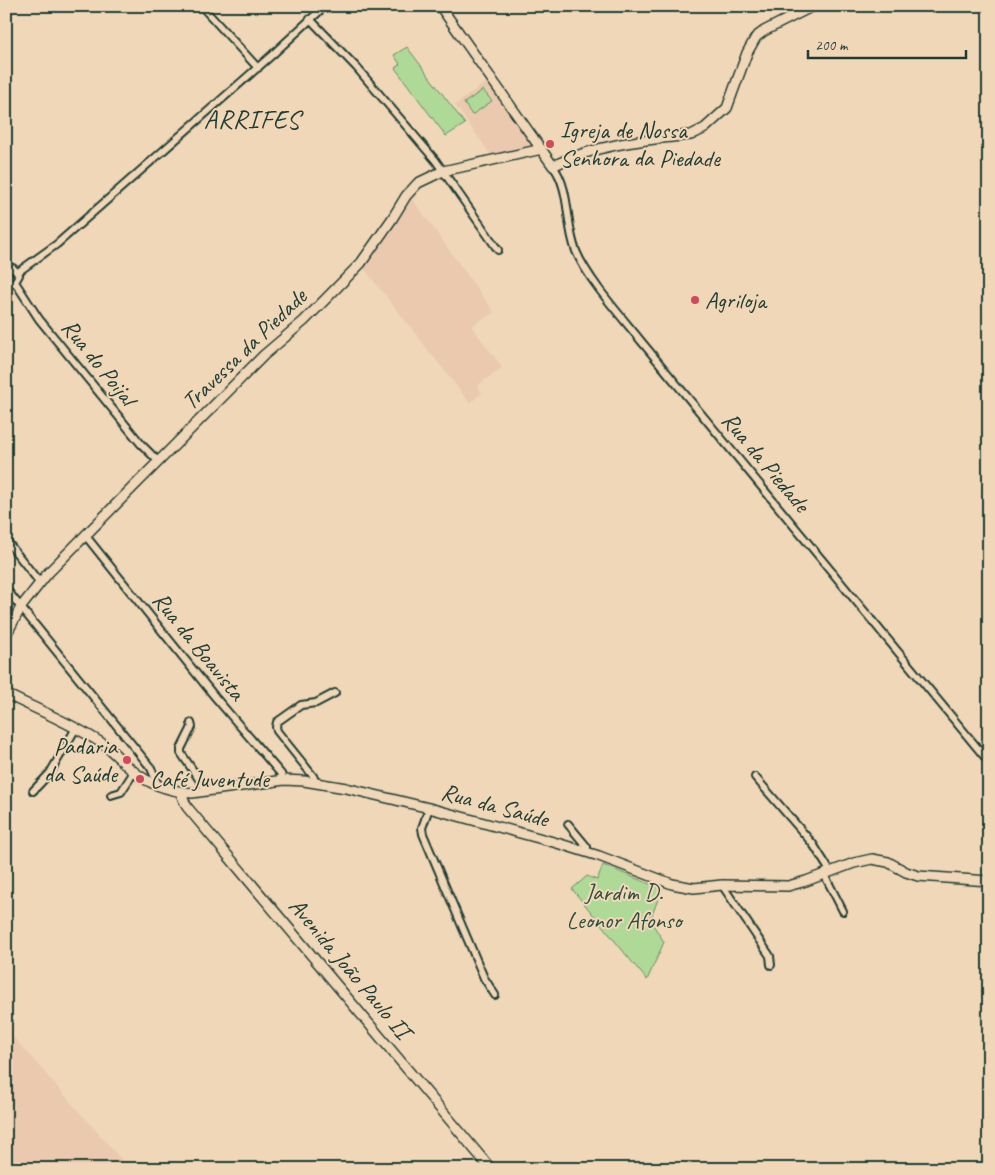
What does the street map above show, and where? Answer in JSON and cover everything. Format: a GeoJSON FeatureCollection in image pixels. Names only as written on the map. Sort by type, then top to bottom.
{"type":"FeatureCollection","features":[{"type":"Feature","properties":{"kind":"street"},"geometry":{"type":"LineString","coordinates":[[18,272],[57,244],[258,68],[325,6]]}},
{"type":"Feature","properties":{"kind":"street"},"geometry":{"type":"LineString","coordinates":[[440,6],[554,166],[579,153],[628,142],[691,135],[700,132],[726,108],[747,53],[756,37],[813,6]]}},
{"type":"Feature","properties":{"kind":"street"},"geometry":{"type":"LineString","coordinates":[[205,10],[258,68]]}},
{"type":"Feature","properties":{"kind":"street"},"geometry":{"type":"LineString","coordinates":[[310,19],[370,82],[436,161],[498,250]]}},
{"type":"Feature","properties":{"kind":"street","name":"Travessa da Piedade"},"geometry":{"type":"LineString","coordinates":[[6,635],[21,607],[40,583],[158,460],[264,355],[304,321],[361,263],[412,188],[427,178],[443,171],[542,149]]}},
{"type":"Feature","properties":{"kind":"street","name":"Rua da Piedade"},"geometry":{"type":"LineString","coordinates":[[554,166],[561,182],[575,248],[580,260],[594,281],[641,341],[989,762]]}},
{"type":"Feature","properties":{"kind":"street"},"geometry":{"type":"LineString","coordinates":[[6,281],[11,283],[19,278],[18,272],[13,268],[7,269]]}},
{"type":"Feature","properties":{"kind":"street","name":"Rua do Poijal"},"geometry":{"type":"LineString","coordinates":[[15,282],[39,319],[141,444],[158,460]]}},
{"type":"Feature","properties":{"kind":"street","name":"Rua da Boavista"},"geometry":{"type":"LineString","coordinates":[[85,536],[208,690],[284,780]]}},
{"type":"Feature","properties":{"kind":"street"},"geometry":{"type":"LineString","coordinates":[[6,540],[40,583]]}},
{"type":"Feature","properties":{"kind":"street"},"geometry":{"type":"LineString","coordinates":[[6,589],[151,768],[158,785]]}},
{"type":"Feature","properties":{"kind":"street"},"geometry":{"type":"LineString","coordinates":[[316,783],[313,776],[277,731],[276,725],[277,722],[301,705],[316,703],[335,693]]}},
{"type":"Feature","properties":{"kind":"street","name":"Rua da Saúde"},"geometry":{"type":"LineString","coordinates":[[6,694],[76,728],[103,744],[134,772],[158,785],[180,792],[192,793],[284,780],[346,788],[430,808],[587,852],[672,884],[694,888],[722,885],[788,886],[861,861],[877,859],[918,876],[989,881]]}},
{"type":"Feature","properties":{"kind":"street"},"geometry":{"type":"LineString","coordinates":[[192,723],[181,753],[207,791]]}},
{"type":"Feature","properties":{"kind":"street"},"geometry":{"type":"LineString","coordinates":[[33,791],[50,773],[76,728]]}},
{"type":"Feature","properties":{"kind":"street"},"geometry":{"type":"LineString","coordinates":[[111,795],[121,792],[134,772]]}},
{"type":"Feature","properties":{"kind":"street"},"geometry":{"type":"LineString","coordinates":[[755,777],[813,844],[843,911]]}},
{"type":"Feature","properties":{"kind":"street","name":"Avenida João Paulo II"},"geometry":{"type":"LineString","coordinates":[[180,792],[188,807],[491,1169]]}},
{"type":"Feature","properties":{"kind":"street"},"geometry":{"type":"LineString","coordinates":[[430,808],[422,828],[423,834],[484,978],[495,995]]}},
{"type":"Feature","properties":{"kind":"street"},"geometry":{"type":"LineString","coordinates":[[568,824],[587,848],[587,852]]}},
{"type":"Feature","properties":{"kind":"street"},"geometry":{"type":"LineString","coordinates":[[722,885],[770,956],[771,965]]}},
{"type":"Feature","properties":{"kind":"shaded area"},"geometry":{"type":"Polygon","coordinates":[[[490,79],[533,142],[531,148],[492,156],[455,105],[490,79]]]}},
{"type":"Feature","properties":{"kind":"shaded area"},"geometry":{"type":"Polygon","coordinates":[[[410,196],[494,312],[471,326],[502,367],[477,386],[482,393],[470,403],[363,267],[410,196]]]}},
{"type":"Feature","properties":{"kind":"shaded area"},"geometry":{"type":"Polygon","coordinates":[[[6,1029],[127,1166],[122,1169],[6,1169],[6,1029]]]}},
{"type":"Feature","properties":{"kind":"green space"},"geometry":{"type":"Polygon","coordinates":[[[407,47],[465,124],[446,136],[395,68],[400,64],[394,55],[407,47]]]}},
{"type":"Feature","properties":{"kind":"green space"},"geometry":{"type":"Polygon","coordinates":[[[483,90],[492,101],[472,115],[464,103],[483,90]]]}},
{"type":"Feature","properties":{"kind":"green space","name":"Jardim D. Leonor Afonso"},"geometry":{"type":"Polygon","coordinates":[[[603,865],[662,889],[650,920],[664,942],[647,980],[572,889],[587,876],[597,880],[603,865]]]}},
{"type":"Feature","properties":{"kind":"place","name":"Igreja de Nossa Senhora da Piedade"},"geometry":{"type":"Point","coordinates":[550,144]}},
{"type":"Feature","properties":{"kind":"place","name":"Agriloja"},"geometry":{"type":"Point","coordinates":[695,300]}},
{"type":"Feature","properties":{"kind":"place","name":"Padaria da Saúde"},"geometry":{"type":"Point","coordinates":[127,760]}},
{"type":"Feature","properties":{"kind":"place","name":"Café Juventude"},"geometry":{"type":"Point","coordinates":[140,779]}},
{"type":"Feature","properties":{"kind":"district","name":"ARRIFES"},"geometry":{"type":"Point","coordinates":[252,119]}}]}
